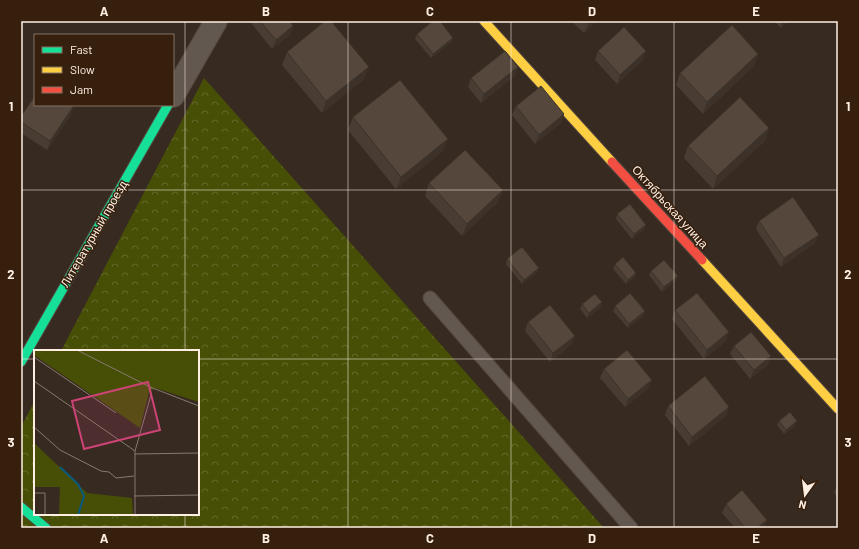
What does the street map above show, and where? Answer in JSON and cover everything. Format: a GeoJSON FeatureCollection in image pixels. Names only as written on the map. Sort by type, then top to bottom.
{"type":"FeatureCollection","features":[{"type":"Feature","properties":{"kind":"street"},"geometry":{"type":"LineString","coordinates":[[174,94],[216,21]]}},
{"type":"Feature","properties":{"kind":"street","name":"Октябрьская улица"},"geometry":{"type":"LineString","coordinates":[[484,21],[838,409]]}},
{"type":"Feature","properties":{"kind":"street","name":"Литературный проезд"},"geometry":{"type":"LineString","coordinates":[[21,362],[167,106]]}},
{"type":"Feature","properties":{"kind":"street"},"geometry":{"type":"LineString","coordinates":[[21,507],[46,528]]}},
{"type":"Feature","properties":{"kind":"lane"},"geometry":{"type":"LineString","coordinates":[[430,298],[631,528]]}},
{"type":"Feature","properties":{"kind":"green space"},"geometry":{"type":"Polygon","coordinates":[[[204,78],[604,528],[21,528],[21,427],[34,402],[34,515],[199,515],[199,350],[62,350],[204,78]]]}},
{"type":"Feature","properties":{"kind":"building"},"geometry":{"type":"Polygon","coordinates":[[[260,21],[290,21],[293,26],[276,40],[260,21]]]}},
{"type":"Feature","properties":{"kind":"building"},"geometry":{"type":"Polygon","coordinates":[[[325,21],[331,21],[369,67],[326,101],[287,52],[325,21]]]}},
{"type":"Feature","properties":{"kind":"building"},"geometry":{"type":"Polygon","coordinates":[[[433,21],[440,21],[453,38],[433,54],[417,34],[433,21]]]}},
{"type":"Feature","properties":{"kind":"building"},"geometry":{"type":"Polygon","coordinates":[[[584,21],[591,21],[588,24],[584,21]]]}},
{"type":"Feature","properties":{"kind":"building"},"geometry":{"type":"Polygon","coordinates":[[[732,25],[758,54],[707,102],[680,73],[732,25]]]}},
{"type":"Feature","properties":{"kind":"building"},"geometry":{"type":"Polygon","coordinates":[[[624,27],[646,51],[620,75],[598,51],[624,27]]]}},
{"type":"Feature","properties":{"kind":"building"},"geometry":{"type":"Polygon","coordinates":[[[505,51],[518,67],[484,94],[471,78],[505,51]]]}},
{"type":"Feature","properties":{"kind":"building"},"geometry":{"type":"Polygon","coordinates":[[[400,80],[448,139],[401,177],[353,117],[400,80]]]}},
{"type":"Feature","properties":{"kind":"building"},"geometry":{"type":"Polygon","coordinates":[[[541,86],[564,114],[539,135],[516,106],[541,86]]]}},
{"type":"Feature","properties":{"kind":"building"},"geometry":{"type":"Polygon","coordinates":[[[34,97],[34,106],[73,107],[50,141],[21,122],[21,116],[34,97]]]}},
{"type":"Feature","properties":{"kind":"building"},"geometry":{"type":"Polygon","coordinates":[[[740,97],[769,128],[717,176],[688,146],[740,97]]]}},
{"type":"Feature","properties":{"kind":"building"},"geometry":{"type":"Polygon","coordinates":[[[465,150],[503,190],[467,224],[429,183],[465,150]]]}},
{"type":"Feature","properties":{"kind":"building"},"geometry":{"type":"Polygon","coordinates":[[[793,197],[819,235],[784,258],[759,221],[793,197]]]}},
{"type":"Feature","properties":{"kind":"building"},"geometry":{"type":"Polygon","coordinates":[[[630,204],[646,225],[634,234],[617,214],[630,204]]]}},
{"type":"Feature","properties":{"kind":"building"},"geometry":{"type":"Polygon","coordinates":[[[522,247],[539,268],[524,280],[507,259],[522,247]]]}},
{"type":"Feature","properties":{"kind":"building"},"geometry":{"type":"Polygon","coordinates":[[[623,257],[636,273],[628,280],[615,264],[623,257]]]}},
{"type":"Feature","properties":{"kind":"building"},"geometry":{"type":"Polygon","coordinates":[[[664,260],[678,276],[664,287],[651,271],[664,260]]]}},
{"type":"Feature","properties":{"kind":"building"},"geometry":{"type":"Polygon","coordinates":[[[630,293],[645,311],[629,324],[615,306],[630,293]]]}},
{"type":"Feature","properties":{"kind":"building"},"geometry":{"type":"Polygon","coordinates":[[[697,293],[729,332],[707,350],[675,310],[697,293]]]}},
{"type":"Feature","properties":{"kind":"building"},"geometry":{"type":"Polygon","coordinates":[[[595,294],[602,302],[589,313],[582,304],[595,294]]]}},
{"type":"Feature","properties":{"kind":"building"},"geometry":{"type":"Polygon","coordinates":[[[550,305],[575,336],[553,353],[528,322],[550,305]]]}},
{"type":"Feature","properties":{"kind":"building"},"geometry":{"type":"Polygon","coordinates":[[[751,332],[771,356],[754,370],[734,346],[751,332]]]}},
{"type":"Feature","properties":{"kind":"building"},"geometry":{"type":"Polygon","coordinates":[[[627,350],[652,380],[628,399],[604,369],[627,350]]]}},
{"type":"Feature","properties":{"kind":"building"},"geometry":{"type":"Polygon","coordinates":[[[705,376],[729,407],[692,437],[668,406],[705,376]]]}},
{"type":"Feature","properties":{"kind":"building"},"geometry":{"type":"Polygon","coordinates":[[[790,412],[797,421],[786,430],[779,421],[790,412]]]}},
{"type":"Feature","properties":{"kind":"building"},"geometry":{"type":"Polygon","coordinates":[[[742,490],[767,520],[757,528],[745,528],[726,504],[742,490]]]}},
{"type":"Feature","properties":{"kind":"traffic: fast"},"geometry":{"type":"LineString","coordinates":[[21,362],[167,106]]}},
{"type":"Feature","properties":{"kind":"traffic: fast"},"geometry":{"type":"LineString","coordinates":[[21,507],[46,528]]}},
{"type":"Feature","properties":{"kind":"traffic: slow"},"geometry":{"type":"LineString","coordinates":[[484,21],[612,162]]}},
{"type":"Feature","properties":{"kind":"traffic: slow"},"geometry":{"type":"LineString","coordinates":[[702,260],[838,409]]}},
{"type":"Feature","properties":{"kind":"traffic: jam"},"geometry":{"type":"LineString","coordinates":[[612,162],[702,260]]}}]}
